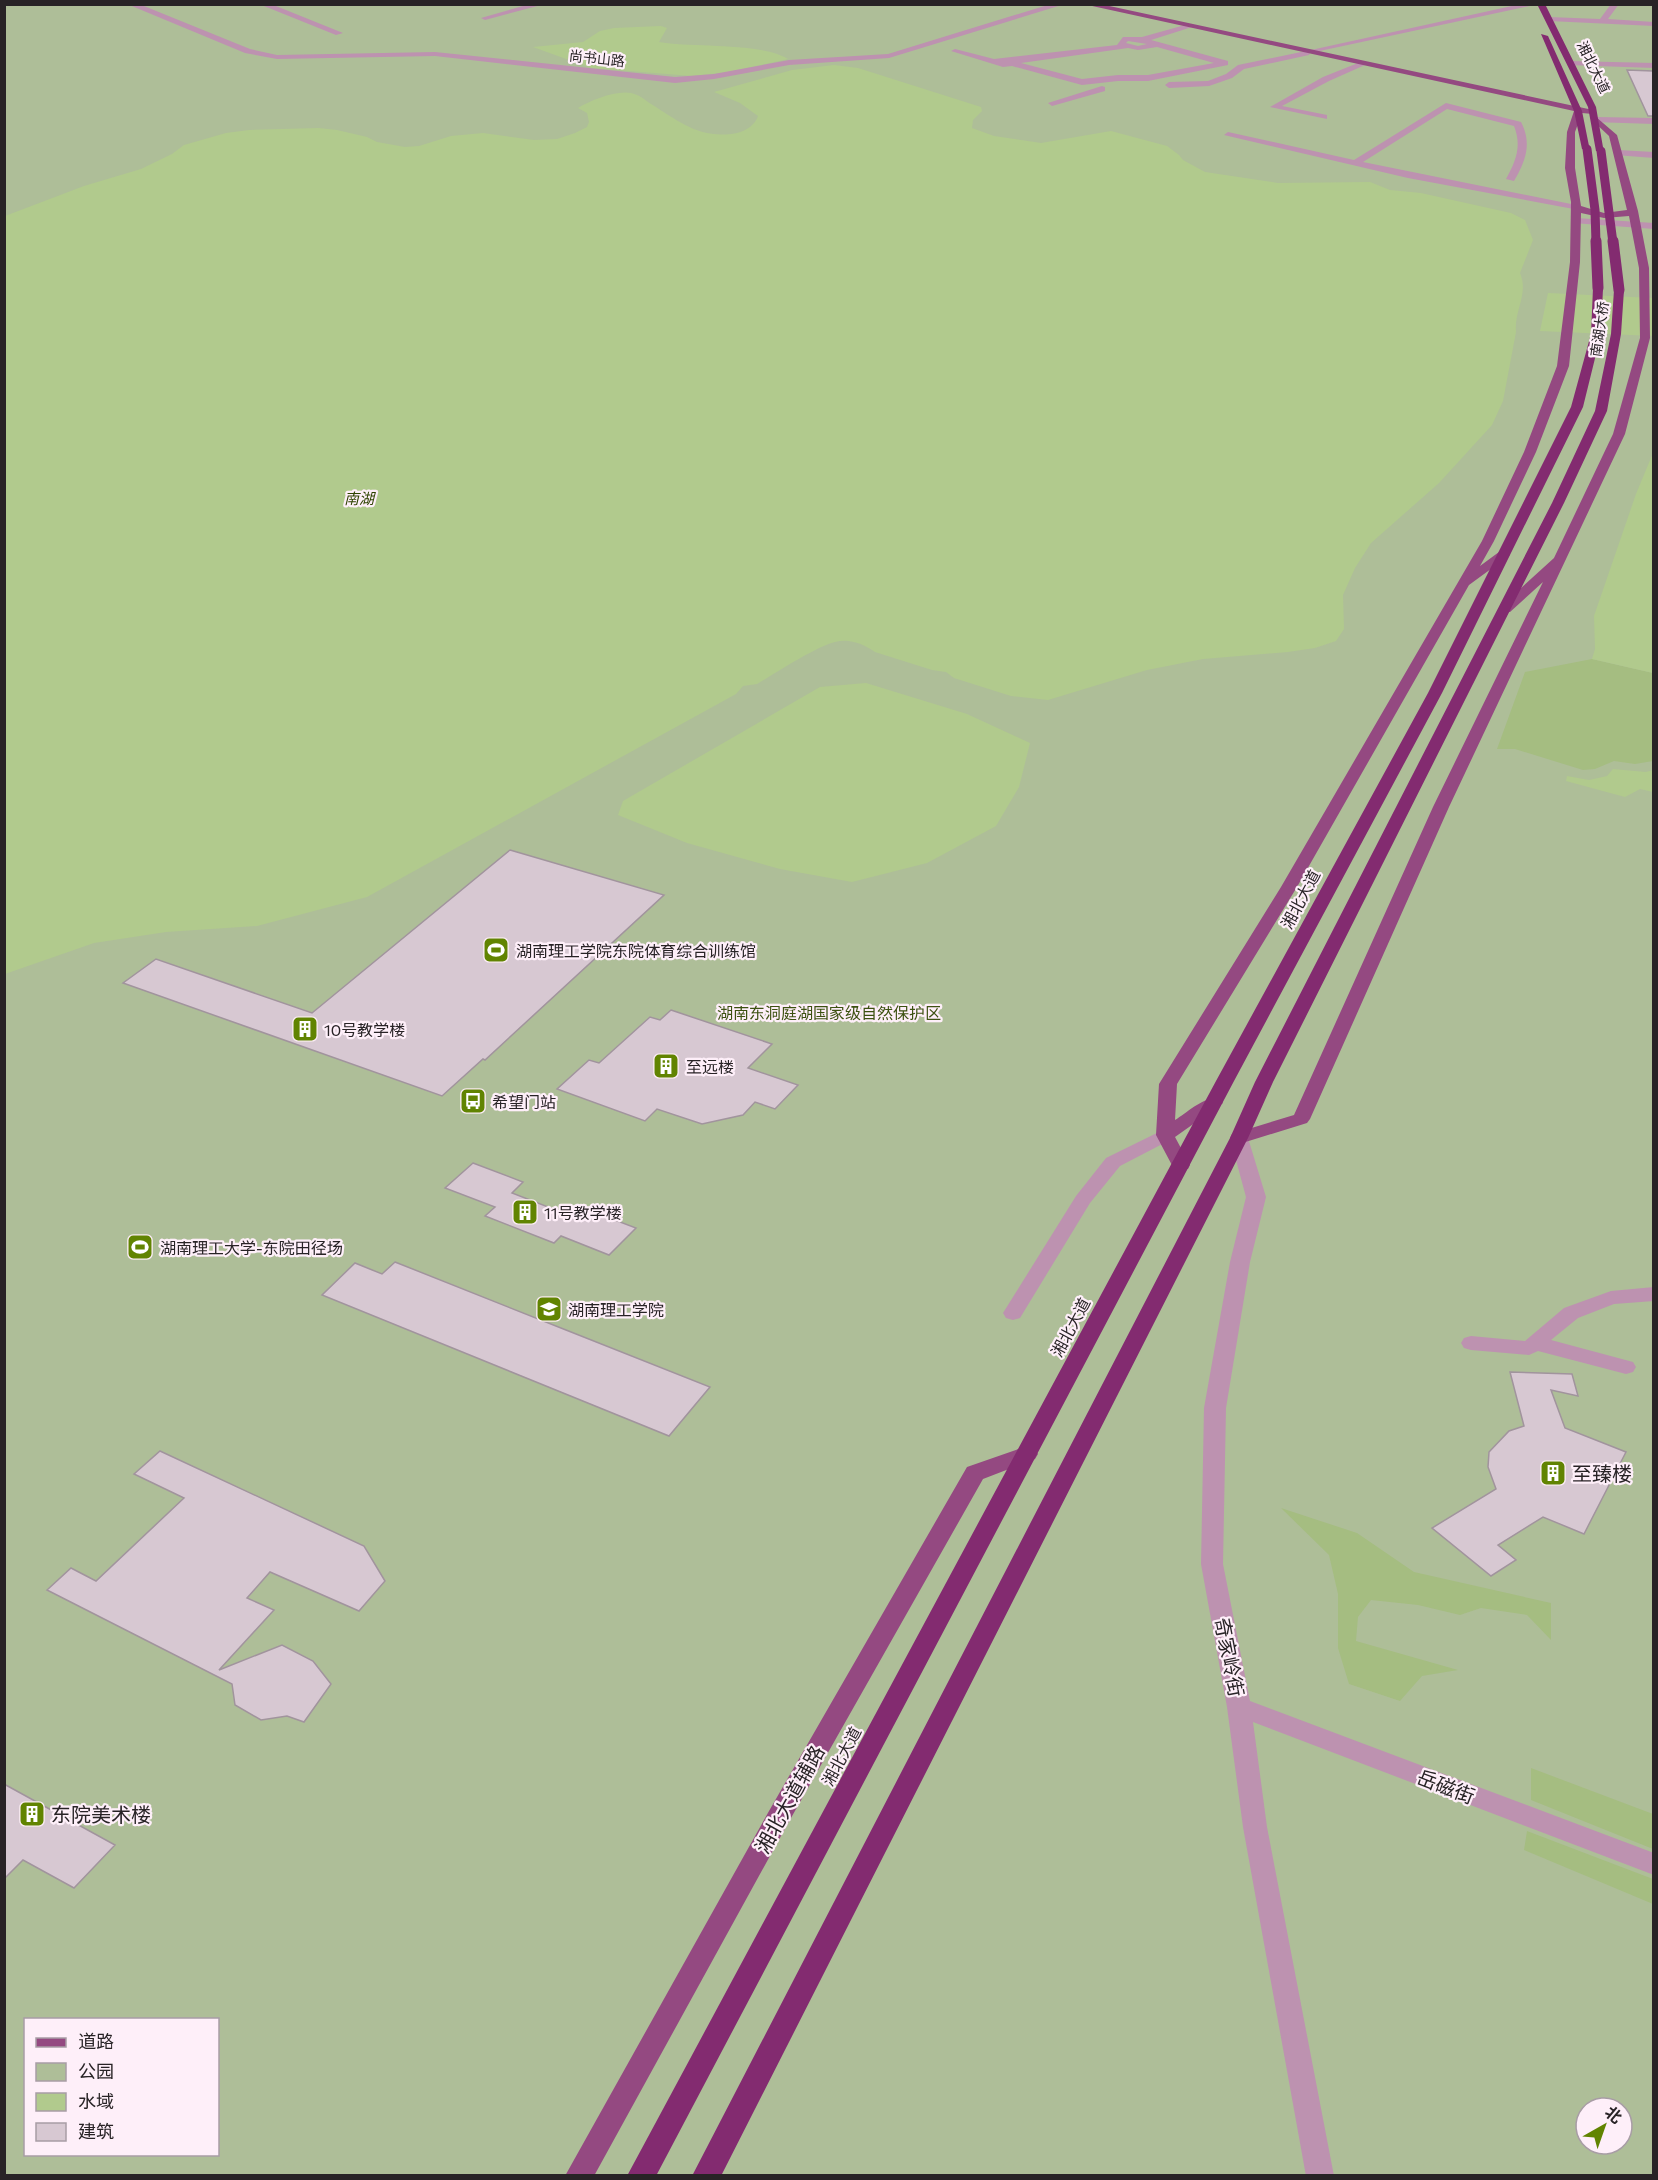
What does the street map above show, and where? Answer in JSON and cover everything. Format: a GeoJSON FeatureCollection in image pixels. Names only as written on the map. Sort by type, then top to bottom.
{"type":"FeatureCollection","features":[{"type":"Feature","properties":{"kind":"highway","name":"湘北大道"},"geometry":{"type":"LineString","coordinates":[[1541,4],[1594,113],[1601,151]]}},
{"type":"Feature","properties":{"kind":"highway"},"geometry":{"type":"LineString","coordinates":[[1530,5],[1535,15]]}},
{"type":"Feature","properties":{"kind":"highway","name":"湘北大道"},"geometry":{"type":"LineString","coordinates":[[1539,25],[1576,109],[1587,149]]}},
{"type":"Feature","properties":{"kind":"highway","name":"南湖大桥"},"geometry":{"type":"LineString","coordinates":[[1534,498],[1577,407],[1596,334],[1598,288],[1595,210],[1587,149]]}},
{"type":"Feature","properties":{"kind":"highway","name":"南湖大桥"},"geometry":{"type":"LineString","coordinates":[[1529,562],[1601,411],[1616,334],[1619,290],[1601,151]]}},
{"type":"Feature","properties":{"kind":"highway","name":"湘北大道"},"geometry":{"type":"LineString","coordinates":[[641,2175],[1180,1165],[1429,704],[1486,579],[1504,555],[1534,498]]}},
{"type":"Feature","properties":{"kind":"highway"},"geometry":{"type":"LineString","coordinates":[[706,2175],[1239,1138],[1264,1082],[1529,562]]}},
{"type":"Feature","properties":{"kind":"main road"},"geometry":{"type":"LineString","coordinates":[[1088,4],[1188,27],[1311,51],[1361,65],[1576,109]]}},
{"type":"Feature","properties":{"kind":"main road"},"geometry":{"type":"LineString","coordinates":[[1106,4],[1594,113],[1612,135],[1618,153],[1633,211],[1644,268],[1645,338],[1620,434],[1586,508],[1441,807],[1301,1119],[1239,1138]]}},
{"type":"Feature","properties":{"kind":"main road"},"geometry":{"type":"LineString","coordinates":[[1180,1165],[1165,1135],[1168,1084],[1289,887],[1482,552],[1512,493],[1563,366],[1575,261],[1576,208],[1570,168],[1571,132],[1576,109]]}},
{"type":"Feature","properties":{"kind":"main road"},"geometry":{"type":"LineString","coordinates":[[1576,208],[1605,216],[1619,216],[1633,211]]}},
{"type":"Feature","properties":{"kind":"main road"},"geometry":{"type":"LineString","coordinates":[[1463,585],[1486,579],[1482,552]]}},
{"type":"Feature","properties":{"kind":"main road"},"geometry":{"type":"LineString","coordinates":[[1505,609],[1560,560]]}},
{"type":"Feature","properties":{"kind":"main road"},"geometry":{"type":"LineString","coordinates":[[1529,562],[1531,621]]}},
{"type":"Feature","properties":{"kind":"main road"},"geometry":{"type":"LineString","coordinates":[[1165,1135],[1214,1103]]}},
{"type":"Feature","properties":{"kind":"main road","name":"湘北大道辅路"},"geometry":{"type":"LineString","coordinates":[[579,2175],[777,1818],[975,1473],[1027,1454]]}},
{"type":"Feature","properties":{"kind":"street","name":"尚书山路"},"geometry":{"type":"LineString","coordinates":[[131,4],[248,51],[277,57],[416,53],[664,79],[698,80],[719,78],[776,64],[865,60],[890,56],[1060,4]]}},
{"type":"Feature","properties":{"kind":"street"},"geometry":{"type":"LineString","coordinates":[[262,4],[339,33]]}},
{"type":"Feature","properties":{"kind":"street"},"geometry":{"type":"LineString","coordinates":[[484,18],[541,4]]}},
{"type":"Feature","properties":{"kind":"street"},"geometry":{"type":"LineString","coordinates":[[1602,22],[1615,4]]}},
{"type":"Feature","properties":{"kind":"street"},"geometry":{"type":"LineString","coordinates":[[1052,103],[1100,89],[1209,83],[1229,76],[1240,67],[1530,5]]}},
{"type":"Feature","properties":{"kind":"street"},"geometry":{"type":"LineString","coordinates":[[1549,19],[1653,24]]}},
{"type":"Feature","properties":{"kind":"street"},"geometry":{"type":"LineString","coordinates":[[1142,40],[1188,27]]}},
{"type":"Feature","properties":{"kind":"street"},"geometry":{"type":"LineString","coordinates":[[955,51],[994,61],[999,58],[1082,82],[1118,78],[1148,78],[1225,63],[1142,40],[1126,39],[1120,44],[1138,48],[1154,45]]}},
{"type":"Feature","properties":{"kind":"street"},"geometry":{"type":"LineString","coordinates":[[1014,62],[1127,46]]}},
{"type":"Feature","properties":{"kind":"street"},"geometry":{"type":"LineString","coordinates":[[1570,63],[1653,66]]}},
{"type":"Feature","properties":{"kind":"street"},"geometry":{"type":"LineString","coordinates":[[1324,117],[1274,107],[1361,65]]}},
{"type":"Feature","properties":{"kind":"street"},"geometry":{"type":"LineString","coordinates":[[1285,101],[1335,111]]}},
{"type":"Feature","properties":{"kind":"street"},"geometry":{"type":"LineString","coordinates":[[1356,163],[1446,106],[1518,124],[1523,134],[1523,157],[1511,179]]}},
{"type":"Feature","properties":{"kind":"street"},"geometry":{"type":"LineString","coordinates":[[1594,113],[1653,121]]}},
{"type":"Feature","properties":{"kind":"street"},"geometry":{"type":"LineString","coordinates":[[1228,135],[1576,208]]}},
{"type":"Feature","properties":{"kind":"street"},"geometry":{"type":"LineString","coordinates":[[1618,153],[1653,155]]}},
{"type":"Feature","properties":{"kind":"street"},"geometry":{"type":"LineString","coordinates":[[1576,221],[1653,226]]}},
{"type":"Feature","properties":{"kind":"street"},"geometry":{"type":"LineString","coordinates":[[1013,1313],[1083,1200],[1113,1162],[1165,1135]]}},
{"type":"Feature","properties":{"kind":"street","name":"奇家岭街"},"geometry":{"type":"LineString","coordinates":[[1239,1138],[1256,1197],[1240,1262],[1215,1408],[1212,1564],[1239,1707],[1255,1827],[1320,2175]]}},
{"type":"Feature","properties":{"kind":"street"},"geometry":{"type":"LineString","coordinates":[[1471,1343],[1529,1348],[1571,1313],[1611,1298],[1653,1294]]}},
{"type":"Feature","properties":{"kind":"street"},"geometry":{"type":"LineString","coordinates":[[1534,1343],[1626,1368]]}},
{"type":"Feature","properties":{"kind":"street","name":"岳磁街"},"geometry":{"type":"LineString","coordinates":[[1239,1707],[1653,1864]]}},
{"type":"Feature","properties":{"kind":"green space","name":"湖南东洞庭湖国家级自然保护区"},"geometry":{"type":"Polygon","coordinates":[[[5,5],[1653,5],[1653,2175],[5,2176],[5,5]]]}},
{"type":"Feature","properties":{"kind":"shaded area"},"geometry":{"type":"Polygon","coordinates":[[[1592,659],[1653,673],[1653,761],[1635,764],[1614,761],[1595,769],[1583,770],[1515,749],[1497,749],[1525,672],[1592,659]]]}},
{"type":"Feature","properties":{"kind":"shaded area"},"geometry":{"type":"Polygon","coordinates":[[[1281,1508],[1357,1533],[1414,1572],[1551,1603],[1551,1640],[1527,1615],[1481,1608],[1460,1615],[1418,1605],[1371,1600],[1358,1617],[1356,1641],[1458,1670],[1422,1676],[1400,1701],[1349,1684],[1338,1648],[1338,1594],[1329,1555],[1281,1508]]]}},
{"type":"Feature","properties":{"kind":"shaded area"},"geometry":{"type":"Polygon","coordinates":[[[1531,1768],[1653,1814],[1653,1849],[1531,1800],[1531,1768]]]}},
{"type":"Feature","properties":{"kind":"shaded area"},"geometry":{"type":"Polygon","coordinates":[[[1527,1831],[1653,1879],[1653,1904],[1524,1850],[1527,1831]]]}},
{"type":"Feature","properties":{"kind":"water"},"geometry":{"type":"Polygon","coordinates":[[[661,26],[667,28],[659,42],[761,50],[788,59],[729,72],[692,76],[591,68],[533,47],[583,42],[600,31],[614,28],[661,26]]]}},
{"type":"Feature","properties":{"kind":"water","name":"南湖"},"geometry":{"type":"Polygon","coordinates":[[[834,65],[858,68],[981,107],[982,111],[973,120],[972,128],[994,136],[1041,143],[1111,131],[1167,146],[1183,160],[1205,172],[1278,183],[1370,182],[1390,190],[1421,193],[1511,213],[1525,220],[1533,240],[1520,273],[1523,288],[1503,401],[1492,425],[1439,483],[1371,543],[1355,568],[1343,595],[1344,629],[1336,641],[1315,648],[1203,659],[1147,670],[1048,700],[1011,696],[954,678],[946,672],[932,670],[875,652],[856,642],[835,642],[807,655],[757,684],[743,686],[736,694],[367,897],[257,926],[166,932],[94,943],[5,974],[5,216],[84,186],[141,169],[172,154],[184,145],[226,133],[249,130],[319,128],[337,130],[367,137],[377,142],[405,147],[419,146],[451,136],[483,133],[534,140],[557,139],[587,127],[589,122],[587,113],[578,108],[604,96],[625,92],[640,96],[691,128],[712,134],[737,133],[750,127],[758,116],[740,103],[714,92],[792,70],[834,65]]]}},
{"type":"Feature","properties":{"kind":"water"},"geometry":{"type":"Polygon","coordinates":[[[1548,293],[1653,298],[1653,336],[1540,331],[1548,293]]]}},
{"type":"Feature","properties":{"kind":"water"},"geometry":{"type":"Polygon","coordinates":[[[1653,453],[1653,673],[1592,659],[1595,649],[1594,616],[1636,494],[1653,453]]]}},
{"type":"Feature","properties":{"kind":"water"},"geometry":{"type":"Polygon","coordinates":[[[866,683],[967,714],[1030,743],[1019,787],[996,826],[927,863],[852,882],[780,869],[687,843],[618,815],[623,801],[820,687],[866,683]]]}},
{"type":"Feature","properties":{"kind":"water"},"geometry":{"type":"Polygon","coordinates":[[[1613,769],[1646,772],[1653,770],[1653,792],[1640,789],[1625,797],[1566,781],[1567,776],[1589,780],[1607,776],[1613,769]]]}},
{"type":"Feature","properties":{"kind":"building"},"geometry":{"type":"Polygon","coordinates":[[[1627,70],[1653,71],[1653,116],[1648,116],[1627,70]]]}},
{"type":"Feature","properties":{"kind":"building","name":"湖南理工学院东院体育综合训练馆"},"geometry":{"type":"Polygon","coordinates":[[[510,850],[664,895],[485,1060],[483,1059],[442,1096],[123,983],[156,959],[312,1013],[510,850]]]}},
{"type":"Feature","properties":{"kind":"building","name":"至远楼"},"geometry":{"type":"Polygon","coordinates":[[[671,1010],[772,1044],[748,1068],[798,1085],[775,1109],[755,1102],[743,1115],[702,1124],[657,1109],[645,1121],[557,1089],[589,1060],[599,1063],[650,1017],[660,1020],[671,1010]]]}},
{"type":"Feature","properties":{"kind":"building","name":"11号教学楼"},"geometry":{"type":"Polygon","coordinates":[[[473,1163],[523,1182],[512,1193],[571,1216],[581,1207],[636,1228],[609,1255],[561,1236],[554,1243],[485,1216],[495,1207],[445,1188],[473,1163]]]}},
{"type":"Feature","properties":{"kind":"building"},"geometry":{"type":"Polygon","coordinates":[[[395,1262],[710,1387],[669,1436],[322,1295],[355,1263],[382,1274],[395,1262]]]}},
{"type":"Feature","properties":{"kind":"building","name":"至臻楼"},"geometry":{"type":"Polygon","coordinates":[[[1510,1372],[1572,1374],[1578,1396],[1551,1390],[1565,1428],[1626,1452],[1584,1534],[1543,1517],[1498,1545],[1516,1560],[1491,1576],[1432,1528],[1496,1489],[1488,1467],[1489,1452],[1509,1431],[1524,1426],[1510,1372]]]}},
{"type":"Feature","properties":{"kind":"building"},"geometry":{"type":"Polygon","coordinates":[[[160,1451],[364,1546],[385,1581],[359,1611],[270,1572],[247,1598],[274,1610],[219,1670],[282,1645],[313,1661],[331,1684],[304,1722],[287,1716],[261,1720],[235,1705],[232,1684],[47,1590],[71,1568],[96,1581],[184,1498],[134,1474],[160,1451]]]}},
{"type":"Feature","properties":{"kind":"building","name":"东院美术楼"},"geometry":{"type":"Polygon","coordinates":[[[4,1784],[115,1845],[74,1888],[23,1860],[4,1879],[4,1784]]]}},
{"type":"Feature","properties":{"kind":"place","name":"湖南理工学院东院体育综合训练馆"},"geometry":{"type":"Point","coordinates":[496,950]}},
{"type":"Feature","properties":{"kind":"place","name":"10号教学楼"},"geometry":{"type":"Point","coordinates":[305,1029]}},
{"type":"Feature","properties":{"kind":"place","name":"至远楼"},"geometry":{"type":"Point","coordinates":[666,1066]}},
{"type":"Feature","properties":{"kind":"place","name":"希望门站"},"geometry":{"type":"Point","coordinates":[473,1101]}},
{"type":"Feature","properties":{"kind":"place","name":"11号教学楼"},"geometry":{"type":"Point","coordinates":[525,1212]}},
{"type":"Feature","properties":{"kind":"place","name":"湖南理工大学-东院田径场"},"geometry":{"type":"Point","coordinates":[140,1247]}},
{"type":"Feature","properties":{"kind":"place","name":"湖南理工学院"},"geometry":{"type":"Point","coordinates":[549,1309]}},
{"type":"Feature","properties":{"kind":"place","name":"至臻楼"},"geometry":{"type":"Point","coordinates":[1553,1473]}},
{"type":"Feature","properties":{"kind":"place","name":"东院美术楼"},"geometry":{"type":"Point","coordinates":[32,1814]}}]}
